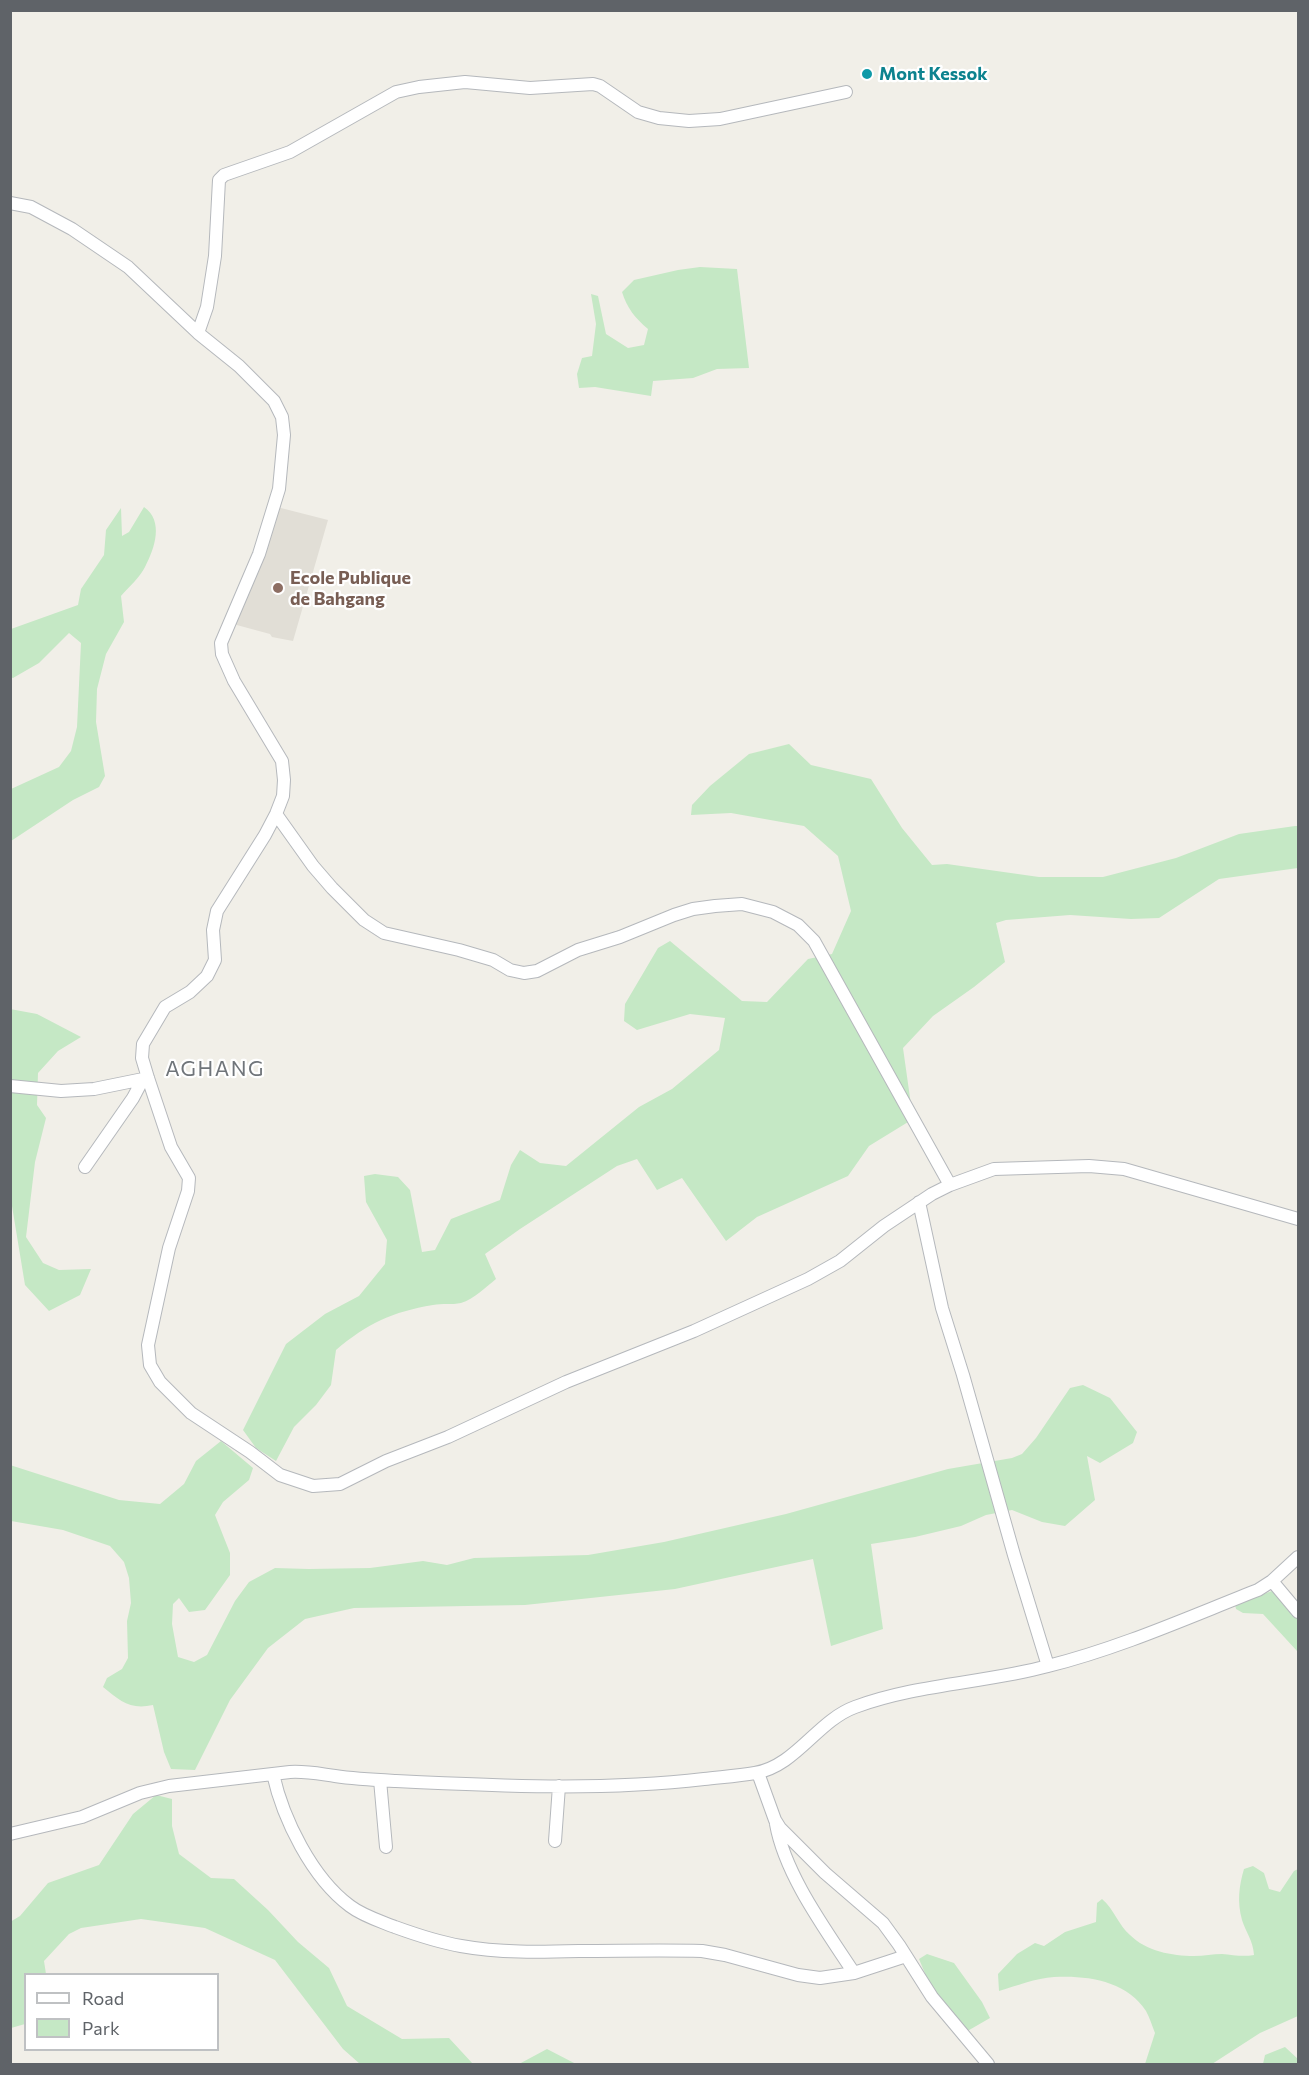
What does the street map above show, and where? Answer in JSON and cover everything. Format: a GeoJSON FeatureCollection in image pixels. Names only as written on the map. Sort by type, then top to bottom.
{"type":"FeatureCollection","features":[{"type":"Feature","properties":{"kind":"street"},"geometry":{"type":"LineString","coordinates":[[198,333],[207,307],[215,256],[219,180],[224,175],[290,152],[396,92],[465,82],[530,88],[593,84],[600,86],[638,112],[659,118],[689,121],[720,119],[846,92]]}},
{"type":"Feature","properties":{"kind":"street"},"geometry":{"type":"LineString","coordinates":[[10,203],[31,207],[72,229],[128,267],[198,333],[239,366],[274,401],[282,417],[284,435],[279,489],[259,554],[221,642],[222,654],[234,681],[282,761],[283,796],[276,814],[217,911],[213,930],[215,960],[207,976],[190,992],[165,1007],[143,1044],[142,1058],[145,1078],[171,1147],[189,1178],[188,1191],[169,1248],[148,1345],[150,1365],[160,1382],[191,1413],[280,1475],[313,1486],[340,1484],[386,1461],[448,1437],[566,1382],[740,1311],[840,1261],[919,1202],[950,1185],[994,1169],[1089,1166],[1124,1169],[1299,1219]]}},
{"type":"Feature","properties":{"kind":"street"},"geometry":{"type":"LineString","coordinates":[[276,814],[313,866],[332,888],[364,920],[384,933],[459,950],[493,960],[510,970],[524,973],[537,971],[578,950],[620,937],[693,909],[742,904],[773,912],[798,925],[814,941],[950,1185]]}},
{"type":"Feature","properties":{"kind":"street"},"geometry":{"type":"LineString","coordinates":[[10,1086],[61,1090],[94,1089],[145,1078]]}},
{"type":"Feature","properties":{"kind":"street"},"geometry":{"type":"LineString","coordinates":[[85,1167],[145,1078]]}},
{"type":"Feature","properties":{"kind":"street"},"geometry":{"type":"LineString","coordinates":[[919,1202],[942,1308],[1048,1666]]}},
{"type":"Feature","properties":{"kind":"street"},"geometry":{"type":"LineString","coordinates":[[10,1834],[82,1818],[140,1793],[169,1786],[307,1771],[380,1780],[504,1786],[672,1782],[758,1773],[795,1752],[832,1720],[855,1707],[927,1688],[1048,1666],[1140,1636],[1258,1590],[1299,1557]]}},
{"type":"Feature","properties":{"kind":"street"},"geometry":{"type":"LineString","coordinates":[[1272,1581],[1299,1612]]}},
{"type":"Feature","properties":{"kind":"street"},"geometry":{"type":"LineString","coordinates":[[758,1773],[775,1820],[780,1843],[792,1872],[854,1973]]}},
{"type":"Feature","properties":{"kind":"street"},"geometry":{"type":"LineString","coordinates":[[273,1774],[285,1814],[298,1840],[319,1874],[334,1892],[350,1906],[368,1917],[418,1935],[463,1946],[529,1952],[702,1951],[809,1976],[838,1977],[906,1956]]}},
{"type":"Feature","properties":{"kind":"street"},"geometry":{"type":"LineString","coordinates":[[380,1780],[386,1847]]}},
{"type":"Feature","properties":{"kind":"street"},"geometry":{"type":"LineString","coordinates":[[555,1841],[559,1786]]}},
{"type":"Feature","properties":{"kind":"street"},"geometry":{"type":"LineString","coordinates":[[775,1820],[795,1844],[825,1873],[883,1923],[932,1998],[988,2064]]}},
{"type":"Feature","properties":{"kind":"shaded area","name":"Ecole Publique de Bahgang"},"geometry":{"type":"Polygon","coordinates":[[[277,507],[328,520],[293,641],[272,637],[270,634],[233,624],[277,507]]]}},
{"type":"Feature","properties":{"kind":"green space"},"geometry":{"type":"Polygon","coordinates":[[[700,267],[737,269],[749,368],[717,369],[693,378],[653,381],[651,396],[595,387],[579,388],[577,374],[582,358],[592,356],[596,324],[591,294],[598,296],[606,334],[628,348],[644,345],[648,329],[632,312],[622,292],[634,280],[700,267]]]}},
{"type":"Feature","properties":{"kind":"green space"},"geometry":{"type":"Polygon","coordinates":[[[144,507],[150,513],[156,527],[154,543],[143,571],[121,596],[124,622],[106,654],[97,689],[96,722],[105,776],[99,787],[73,800],[11,841],[11,789],[59,767],[71,751],[77,727],[81,643],[69,633],[39,663],[13,678],[10,677],[11,629],[78,605],[81,589],[104,555],[106,530],[121,508],[122,536],[129,532],[144,507]]]}},
{"type":"Feature","properties":{"kind":"green space"},"geometry":{"type":"Polygon","coordinates":[[[789,744],[811,765],[871,779],[902,828],[932,865],[947,864],[1039,877],[1103,877],[1176,858],[1239,834],[1298,826],[1298,868],[1219,879],[1159,918],[1131,919],[1070,915],[1006,920],[996,923],[1005,962],[933,1016],[903,1048],[913,1119],[869,1146],[848,1176],[757,1217],[726,1241],[682,1178],[657,1190],[637,1159],[617,1166],[485,1254],[496,1279],[475,1296],[461,1303],[433,1305],[393,1315],[370,1326],[336,1350],[331,1385],[316,1405],[294,1427],[276,1461],[256,1448],[243,1430],[286,1344],[325,1314],[359,1296],[385,1264],[387,1240],[366,1202],[364,1176],[375,1174],[398,1177],[410,1190],[422,1252],[435,1250],[451,1219],[500,1200],[511,1165],[520,1150],[540,1163],[566,1166],[639,1107],[672,1089],[719,1050],[725,1018],[690,1014],[637,1030],[624,1021],[625,1004],[658,948],[670,941],[742,1001],[767,1002],[808,959],[832,954],[851,911],[838,856],[804,826],[731,813],[691,815],[692,805],[710,786],[749,754],[789,744]]]}},
{"type":"Feature","properties":{"kind":"green space"},"geometry":{"type":"Polygon","coordinates":[[[10,1009],[37,1014],[81,1037],[58,1051],[38,1073],[37,1105],[46,1118],[35,1162],[26,1237],[43,1263],[59,1270],[91,1269],[80,1295],[49,1311],[25,1285],[12,1206],[10,1009]]]}},
{"type":"Feature","properties":{"kind":"green space"},"geometry":{"type":"Polygon","coordinates":[[[1083,1385],[1110,1398],[1137,1432],[1133,1443],[1100,1463],[1087,1456],[1095,1500],[1065,1526],[1042,1522],[1012,1510],[986,1515],[961,1526],[871,1544],[883,1629],[831,1646],[813,1559],[675,1589],[525,1605],[354,1608],[305,1619],[268,1648],[230,1700],[195,1770],[171,1769],[164,1752],[153,1705],[138,1706],[126,1703],[103,1687],[107,1678],[122,1669],[128,1658],[127,1621],[131,1603],[129,1578],[124,1562],[110,1546],[63,1530],[11,1521],[10,1465],[119,1500],[160,1504],[184,1484],[196,1461],[221,1441],[253,1468],[249,1480],[223,1502],[215,1515],[230,1553],[230,1575],[205,1610],[189,1612],[179,1598],[173,1604],[172,1624],[178,1657],[194,1662],[207,1655],[235,1601],[249,1582],[275,1568],[370,1568],[423,1561],[447,1565],[474,1558],[588,1555],[664,1542],[786,1514],[948,1469],[1012,1458],[1022,1454],[1036,1438],[1070,1388],[1083,1385]]]}},
{"type":"Feature","properties":{"kind":"green space"},"geometry":{"type":"Polygon","coordinates":[[[1272,1591],[1298,1614],[1297,1651],[1263,1614],[1243,1613],[1236,1609],[1235,1604],[1272,1591]]]}},
{"type":"Feature","properties":{"kind":"green space"},"geometry":{"type":"Polygon","coordinates":[[[156,1795],[172,1799],[172,1826],[179,1854],[211,1878],[234,1879],[298,1942],[329,1968],[347,2006],[402,2039],[449,2038],[473,2064],[360,2064],[343,2049],[275,1960],[205,1928],[141,1919],[81,1928],[69,1934],[44,1961],[46,1973],[24,1973],[24,2024],[11,2028],[10,1922],[20,1916],[48,1883],[99,1865],[133,1814],[156,1795]]]}},
{"type":"Feature","properties":{"kind":"green space"},"geometry":{"type":"Polygon","coordinates":[[[1253,1866],[1264,1873],[1269,1889],[1280,1892],[1294,1871],[1298,1869],[1298,2016],[1260,2033],[1212,2064],[1145,2064],[1155,2033],[1147,2014],[1138,2001],[1128,1993],[1105,1982],[1080,1977],[1054,1977],[999,1991],[998,1974],[1017,1954],[1035,1943],[1044,1946],[1065,1932],[1096,1922],[1097,1903],[1102,1899],[1126,1931],[1151,1949],[1186,1956],[1254,1955],[1240,1913],[1239,1900],[1244,1869],[1253,1866]]]}},
{"type":"Feature","properties":{"kind":"green space"},"geometry":{"type":"Polygon","coordinates":[[[927,1954],[954,1963],[982,2002],[990,2018],[964,2033],[929,1983],[919,1959],[927,1954]]]}},
{"type":"Feature","properties":{"kind":"green space"},"geometry":{"type":"Polygon","coordinates":[[[1285,2047],[1298,2059],[1298,2064],[1263,2064],[1265,2055],[1285,2047]]]}},
{"type":"Feature","properties":{"kind":"green space"},"geometry":{"type":"Polygon","coordinates":[[[547,2049],[576,2064],[519,2064],[547,2049]]]}},
{"type":"Feature","properties":{"kind":"place","name":"Mont Kessok"},"geometry":{"type":"Point","coordinates":[867,74]}},
{"type":"Feature","properties":{"kind":"place","name":"Ecole Publique de Bahgang"},"geometry":{"type":"Point","coordinates":[278,588]}},
{"type":"Feature","properties":{"kind":"district","name":"AGHANG"},"geometry":{"type":"Point","coordinates":[215,1069]}}]}
